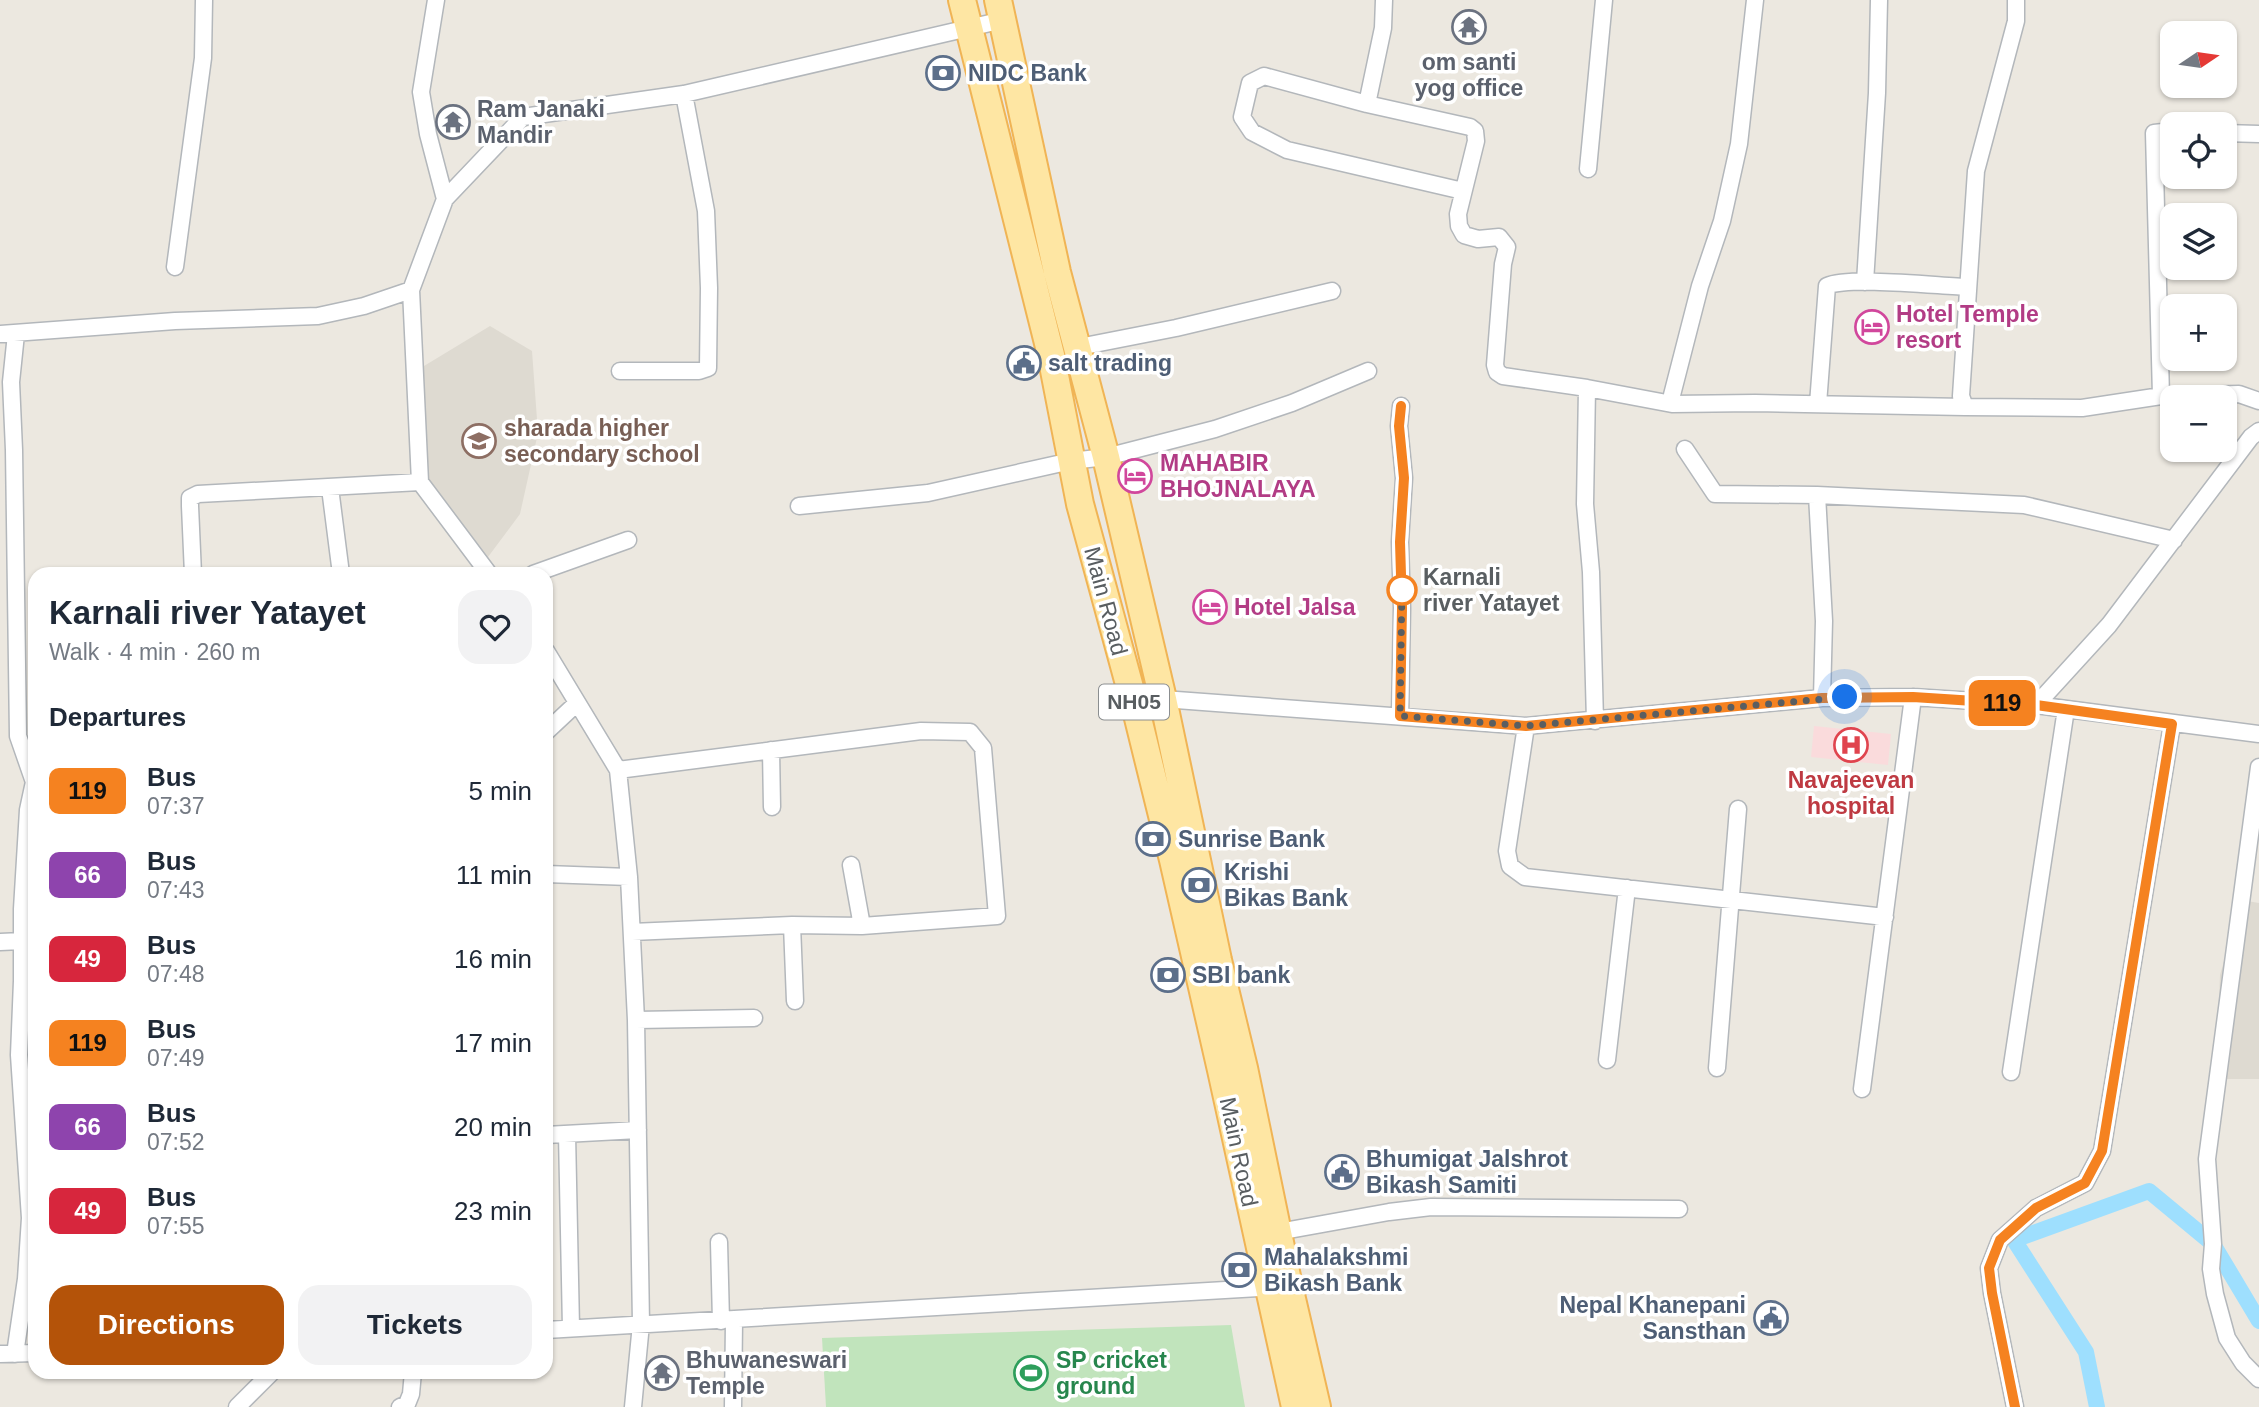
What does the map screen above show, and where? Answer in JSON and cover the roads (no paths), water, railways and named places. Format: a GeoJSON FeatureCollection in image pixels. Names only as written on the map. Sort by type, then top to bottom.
{"type":"FeatureCollection","features":[{"type":"Feature","properties":{"kind":"main road","name":"Main Road"},"geometry":{"type":"LineString","coordinates":[[962,0],[968,29],[1045,274],[1079,347],[1106,457],[1163,699],[1207,962],[1278,1287],[1295,1407]]}},
{"type":"Feature","properties":{"kind":"main road","name":"Main Road"},"geometry":{"type":"LineString","coordinates":[[1000,10],[1045,274],[1051,355],[1080,504],[1207,962],[1244,1068],[1278,1232],[1278,1287],[1317,1407]]}},
{"type":"Feature","properties":{"kind":"street"},"geometry":{"type":"LineString","coordinates":[[175,267],[203,58],[204,0]]}},
{"type":"Feature","properties":{"kind":"street"},"geometry":{"type":"LineString","coordinates":[[436,0],[421,92],[428,134],[445,199]]}},
{"type":"Feature","properties":{"kind":"street"},"geometry":{"type":"LineString","coordinates":[[1367,104],[1383,28],[1384,0]]}},
{"type":"Feature","properties":{"kind":"street"},"geometry":{"type":"LineString","coordinates":[[1588,169],[1604,0]]}},
{"type":"Feature","properties":{"kind":"street"},"geometry":{"type":"LineString","coordinates":[[1672,404],[1700,286],[1722,221],[1739,144],[1755,0]]}},
{"type":"Feature","properties":{"kind":"street"},"geometry":{"type":"LineString","coordinates":[[1864,282],[1877,93],[1879,0]]}},
{"type":"Feature","properties":{"kind":"street"},"geometry":{"type":"LineString","coordinates":[[1965,407],[1961,396],[1976,171],[2016,21],[2016,0]]}},
{"type":"Feature","properties":{"kind":"street"},"geometry":{"type":"LineString","coordinates":[[484,567],[420,482],[411,290],[445,199],[523,117],[684,94],[968,29],[1000,10]]}},
{"type":"Feature","properties":{"kind":"street"},"geometry":{"type":"LineString","coordinates":[[1463,191],[1287,150],[1252,132],[1242,117],[1250,83],[1264,76],[1367,104],[1470,127],[1475,131],[1476,141],[1458,214],[1459,226],[1464,235],[1478,239],[1499,237],[1507,247],[1495,365],[1497,372],[1503,376],[1672,404],[2082,408],[2160,396]]}},
{"type":"Feature","properties":{"kind":"street"},"geometry":{"type":"LineString","coordinates":[[620,371],[699,371],[708,368],[706,211],[684,94]]}},
{"type":"Feature","properties":{"kind":"street"},"geometry":{"type":"LineString","coordinates":[[2160,132],[2154,133],[2161,385]]}},
{"type":"Feature","properties":{"kind":"street"},"geometry":{"type":"LineString","coordinates":[[2237,134],[2259,134]]}},
{"type":"Feature","properties":{"kind":"street"},"geometry":{"type":"LineString","coordinates":[[1818,404],[1827,286],[1834,282],[1864,282],[1968,287]]}},
{"type":"Feature","properties":{"kind":"street"},"geometry":{"type":"LineString","coordinates":[[28,765],[18,736],[14,450],[8,334],[175,321],[318,316],[364,306],[411,290]]}},
{"type":"Feature","properties":{"kind":"street"},"geometry":{"type":"LineString","coordinates":[[1079,347],[1176,328],[1332,291]]}},
{"type":"Feature","properties":{"kind":"street"},"geometry":{"type":"LineString","coordinates":[[799,506],[928,493],[1071,461],[1106,457],[1215,429],[1292,403],[1368,371]]}},
{"type":"Feature","properties":{"kind":"street"},"geometry":{"type":"LineString","coordinates":[[1587,388],[1584,504],[1591,572],[1595,721]]}},
{"type":"Feature","properties":{"kind":"street"},"geometry":{"type":"LineString","coordinates":[[2237,394],[2259,401]]}},
{"type":"Feature","properties":{"kind":"street"},"geometry":{"type":"LineString","coordinates":[[1400,716],[1400,542],[1404,478],[1399,426],[1401,406]]}},
{"type":"Feature","properties":{"kind":"street"},"geometry":{"type":"LineString","coordinates":[[2036,705],[2109,625],[2251,437],[2259,431]]}},
{"type":"Feature","properties":{"kind":"street"},"geometry":{"type":"LineString","coordinates":[[1685,449],[1715,494],[1817,495],[2024,505],[2174,540]]}},
{"type":"Feature","properties":{"kind":"street"},"geometry":{"type":"LineString","coordinates":[[193,567],[190,498],[198,494],[420,482]]}},
{"type":"Feature","properties":{"kind":"street"},"geometry":{"type":"LineString","coordinates":[[330,488],[340,567]]}},
{"type":"Feature","properties":{"kind":"street"},"geometry":{"type":"LineString","coordinates":[[1817,495],[1824,621],[1822,698]]}},
{"type":"Feature","properties":{"kind":"street"},"geometry":{"type":"LineString","coordinates":[[553,567],[628,540]]}},
{"type":"Feature","properties":{"kind":"street"},"geometry":{"type":"LineString","coordinates":[[553,663],[618,770],[629,877],[636,1020],[640,1324],[633,1407]]}},
{"type":"Feature","properties":{"kind":"street"},"geometry":{"type":"LineString","coordinates":[[1135,706],[1163,699],[1526,726],[1822,698],[1913,697],[2036,705],[2259,734]]}},
{"type":"Feature","properties":{"kind":"street"},"geometry":{"type":"LineString","coordinates":[[1862,1089],[1913,697]]}},
{"type":"Feature","properties":{"kind":"street"},"geometry":{"type":"LineString","coordinates":[[553,725],[576,703]]}},
{"type":"Feature","properties":{"kind":"street"},"geometry":{"type":"LineString","coordinates":[[2011,1072],[2066,709]]}},
{"type":"Feature","properties":{"kind":"street"},"geometry":{"type":"LineString","coordinates":[[2015,1407],[1989,1268],[2000,1240],[2036,1208],[2085,1183],[2102,1151],[2172,724]]}},
{"type":"Feature","properties":{"kind":"street"},"geometry":{"type":"LineString","coordinates":[[1526,726],[1507,851],[1510,866],[1525,877],[1885,917]]}},
{"type":"Feature","properties":{"kind":"street"},"geometry":{"type":"LineString","coordinates":[[618,770],[921,731],[970,732],[983,748],[997,916],[862,926],[792,925],[632,932]]}},
{"type":"Feature","properties":{"kind":"street"},"geometry":{"type":"LineString","coordinates":[[771,750],[772,807]]}},
{"type":"Feature","properties":{"kind":"street"},"geometry":{"type":"LineString","coordinates":[[2259,767],[2207,1159],[2213,1244],[2211,1269],[2215,1294],[2227,1338],[2243,1363],[2259,1379]]}},
{"type":"Feature","properties":{"kind":"street"},"geometry":{"type":"LineString","coordinates":[[1717,1068],[1738,809]]}},
{"type":"Feature","properties":{"kind":"street"},"geometry":{"type":"LineString","coordinates":[[28,810],[22,941],[28,1000],[19,1055],[28,1188]]}},
{"type":"Feature","properties":{"kind":"street"},"geometry":{"type":"LineString","coordinates":[[851,865],[862,926]]}},
{"type":"Feature","properties":{"kind":"street"},"geometry":{"type":"LineString","coordinates":[[553,874],[629,877]]}},
{"type":"Feature","properties":{"kind":"street"},"geometry":{"type":"LineString","coordinates":[[1607,1060],[1627,888]]}},
{"type":"Feature","properties":{"kind":"street"},"geometry":{"type":"LineString","coordinates":[[792,925],[795,1001]]}},
{"type":"Feature","properties":{"kind":"street"},"geometry":{"type":"LineString","coordinates":[[0,942],[22,941]]}},
{"type":"Feature","properties":{"kind":"street"},"geometry":{"type":"LineString","coordinates":[[636,1020],[754,1018]]}},
{"type":"Feature","properties":{"kind":"street"},"geometry":{"type":"LineString","coordinates":[[553,1135],[638,1130]]}},
{"type":"Feature","properties":{"kind":"street"},"geometry":{"type":"LineString","coordinates":[[567,1134],[571,1328]]}},
{"type":"Feature","properties":{"kind":"street"},"geometry":{"type":"LineString","coordinates":[[1278,1232],[1431,1207],[1679,1209]]}},
{"type":"Feature","properties":{"kind":"street"},"geometry":{"type":"LineString","coordinates":[[719,1242],[733,1407]]}},
{"type":"Feature","properties":{"kind":"street"},"geometry":{"type":"LineString","coordinates":[[28,1248],[26,1279],[8,1354],[28,1353]]}},
{"type":"Feature","properties":{"kind":"street"},"geometry":{"type":"LineString","coordinates":[[553,1330],[1278,1287]]}},
{"type":"Feature","properties":{"kind":"street"},"geometry":{"type":"LineString","coordinates":[[237,1407],[265,1379]]}},
{"type":"Feature","properties":{"kind":"street"},"geometry":{"type":"LineString","coordinates":[[400,1407],[407,1404],[412,1379]]}},
{"type":"Feature","properties":{"kind":"waterway"},"geometry":{"type":"LineString","coordinates":[[2097,1407],[2086,1352],[2014,1240],[2149,1191],[2213,1244],[2259,1321]]}},
{"type":"Feature","properties":{"kind":"place","name":"om santi yog office"},"geometry":{"type":"Point","coordinates":[1469,27]}},
{"type":"Feature","properties":{"kind":"place","name":"NIDC Bank"},"geometry":{"type":"Point","coordinates":[943,73]}},
{"type":"Feature","properties":{"kind":"place","name":"Ram Janaki Mandir"},"geometry":{"type":"Point","coordinates":[453,122]}},
{"type":"Feature","properties":{"kind":"place","name":"Hotel Temple resort"},"geometry":{"type":"Point","coordinates":[1872,327]}},
{"type":"Feature","properties":{"kind":"place","name":"salt trading"},"geometry":{"type":"Point","coordinates":[1024,363]}},
{"type":"Feature","properties":{"kind":"place","name":"sharada higher secondary school"},"geometry":{"type":"Point","coordinates":[479,441]}},
{"type":"Feature","properties":{"kind":"place","name":"MAHABIR BHOJNALAYA"},"geometry":{"type":"Point","coordinates":[1135,476]}},
{"type":"Feature","properties":{"kind":"place","name":"Karnali river Yatayet"},"geometry":{"type":"Point","coordinates":[1402,590]}},
{"type":"Feature","properties":{"kind":"place","name":"Hotel Jalsa"},"geometry":{"type":"Point","coordinates":[1210,607]}},
{"type":"Feature","properties":{"kind":"place","name":"Navajeevan hospital"},"geometry":{"type":"Point","coordinates":[1851,745]}},
{"type":"Feature","properties":{"kind":"place","name":"Sunrise Bank"},"geometry":{"type":"Point","coordinates":[1153,839]}},
{"type":"Feature","properties":{"kind":"place","name":"Krishi Bikas Bank"},"geometry":{"type":"Point","coordinates":[1199,885]}},
{"type":"Feature","properties":{"kind":"place","name":"SBI bank"},"geometry":{"type":"Point","coordinates":[1168,975]}},
{"type":"Feature","properties":{"kind":"place","name":"Bhumigat Jalshrot Bikash Samiti"},"geometry":{"type":"Point","coordinates":[1342,1172]}},
{"type":"Feature","properties":{"kind":"place","name":"Mahalakshmi Bikash Bank"},"geometry":{"type":"Point","coordinates":[1239,1270]}},
{"type":"Feature","properties":{"kind":"place","name":"Nepal Khanepani Sansthan"},"geometry":{"type":"Point","coordinates":[1771,1318]}},
{"type":"Feature","properties":{"kind":"place","name":"Bhuwaneswari Temple"},"geometry":{"type":"Point","coordinates":[662,1373]}},
{"type":"Feature","properties":{"kind":"place","name":"SP cricket ground"},"geometry":{"type":"Point","coordinates":[1031,1373]}}]}
